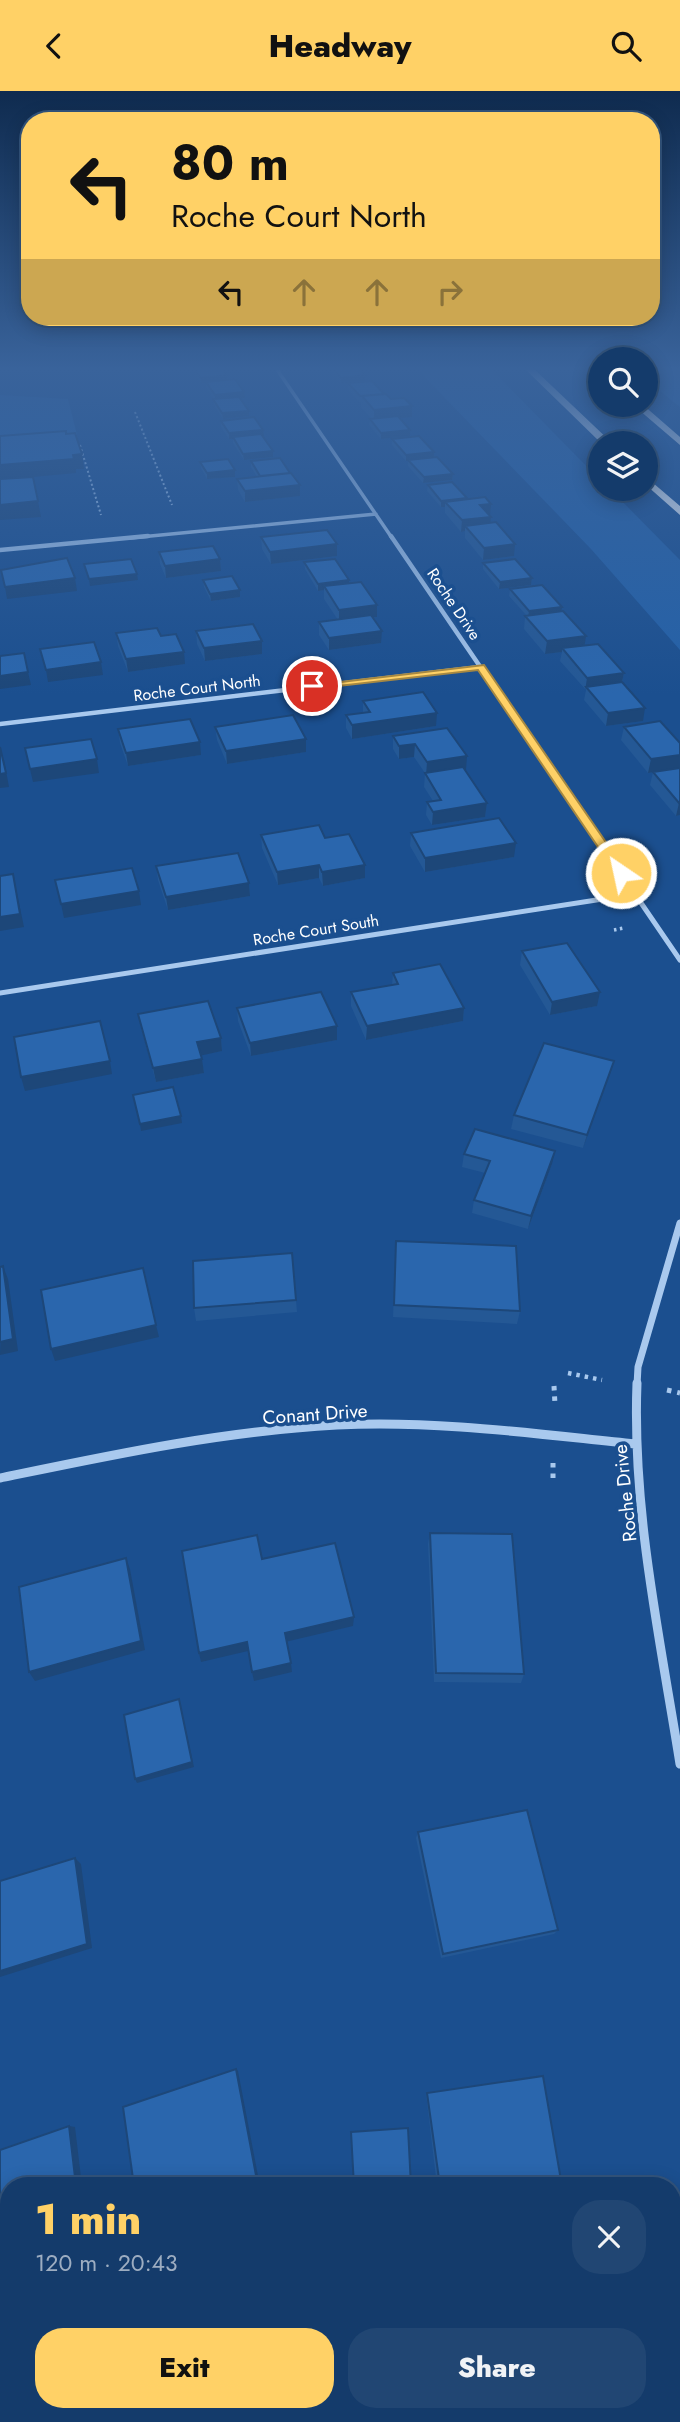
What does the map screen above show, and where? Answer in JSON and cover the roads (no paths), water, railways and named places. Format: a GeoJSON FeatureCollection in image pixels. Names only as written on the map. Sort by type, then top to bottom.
{"type":"FeatureCollection","features":[{"type":"Feature","properties":{"kind":"highway"},"geometry":{"type":"LineString","coordinates":[[658,491],[680,512]]}},
{"type":"Feature","properties":{"kind":"street","name":"Roche Drive"},"geometry":{"type":"LineString","coordinates":[[351,477],[680,960]]}},
{"type":"Feature","properties":{"kind":"street"},"geometry":{"type":"LineString","coordinates":[[0,550],[376,514]]}},
{"type":"Feature","properties":{"kind":"street","name":"Roche Court North"},"geometry":{"type":"LineString","coordinates":[[0,724],[480,667]]}},
{"type":"Feature","properties":{"kind":"street","name":"Roche Court South"},"geometry":{"type":"LineString","coordinates":[[0,993],[635,894]]}},
{"type":"Feature","properties":{"kind":"street","name":"Roche Drive"},"geometry":{"type":"LineString","coordinates":[[680,1223],[638,1367],[635,1444],[648,1560],[680,1764]]}},
{"type":"Feature","properties":{"kind":"street","name":"Conant Drive"},"geometry":{"type":"LineString","coordinates":[[0,1478],[193,1440],[338,1425],[438,1427],[635,1444]]}}]}
